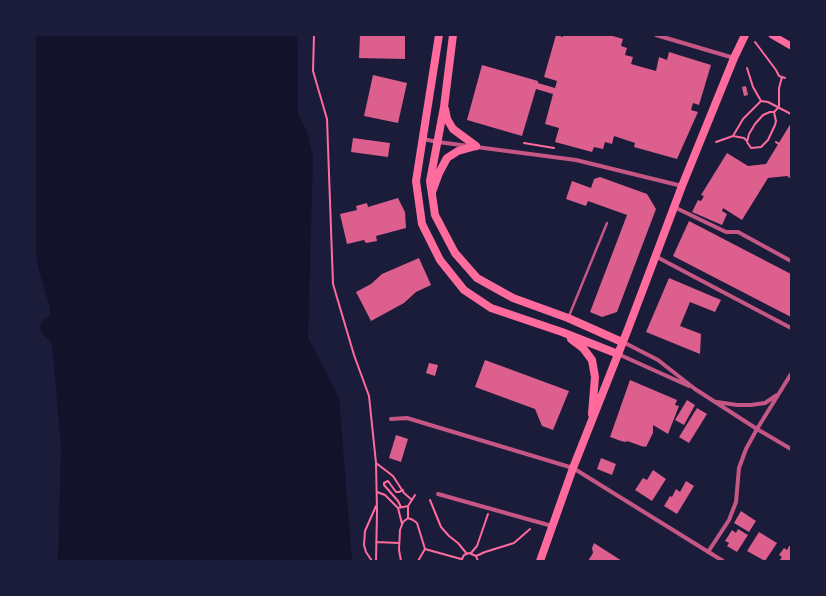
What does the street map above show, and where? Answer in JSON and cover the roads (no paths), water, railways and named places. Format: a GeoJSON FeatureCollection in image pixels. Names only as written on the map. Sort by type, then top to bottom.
{"type":"FeatureCollection","features":[{"type":"Feature","properties":{"kind":"main road"},"geometry":{"type":"LineString","coordinates":[[439,35],[416,181],[422,224],[440,260],[464,290],[491,308],[562,332],[618,354]]}},
{"type":"Feature","properties":{"kind":"main road"},"geometry":{"type":"LineString","coordinates":[[453,35],[444,107],[430,181],[435,215],[455,253],[477,278],[513,298],[568,318],[622,342]]}},
{"type":"Feature","properties":{"kind":"main road"},"geometry":{"type":"LineString","coordinates":[[540,561],[573,468],[682,186],[734,58],[745,35]]}},
{"type":"Feature","properties":{"kind":"main road"},"geometry":{"type":"LineString","coordinates":[[772,35],[791,46]]}},
{"type":"Feature","properties":{"kind":"main road"},"geometry":{"type":"LineString","coordinates":[[444,107],[447,119],[453,129],[476,146]]}},
{"type":"Feature","properties":{"kind":"main road"},"geometry":{"type":"LineString","coordinates":[[432,194],[438,173],[447,158],[458,151],[476,146]]}},
{"type":"Feature","properties":{"kind":"main road"},"geometry":{"type":"LineString","coordinates":[[562,332],[583,348],[592,360],[595,377],[590,424]]}},
{"type":"Feature","properties":{"kind":"street"},"geometry":{"type":"LineString","coordinates":[[656,35],[734,58]]}},
{"type":"Feature","properties":{"kind":"street"},"geometry":{"type":"LineString","coordinates":[[423,138],[438,142],[576,160],[682,186]]}},
{"type":"Feature","properties":{"kind":"street"},"geometry":{"type":"LineString","coordinates":[[674,207],[726,232],[738,232],[791,261]]}},
{"type":"Feature","properties":{"kind":"street"},"geometry":{"type":"LineString","coordinates":[[655,256],[791,328]]}},
{"type":"Feature","properties":{"kind":"street"},"geometry":{"type":"LineString","coordinates":[[622,342],[658,360],[695,389],[791,449]]}},
{"type":"Feature","properties":{"kind":"street"},"geometry":{"type":"LineString","coordinates":[[618,354],[695,389]]}},
{"type":"Feature","properties":{"kind":"street"},"geometry":{"type":"LineString","coordinates":[[708,552],[731,514],[736,502],[739,468],[746,450],[757,429],[791,374]]}},
{"type":"Feature","properties":{"kind":"street"},"geometry":{"type":"LineString","coordinates":[[714,401],[737,405],[751,405],[764,403],[778,394]]}},
{"type":"Feature","properties":{"kind":"street"},"geometry":{"type":"LineString","coordinates":[[391,419],[407,418],[573,468],[723,561]]}},
{"type":"Feature","properties":{"kind":"street"},"geometry":{"type":"LineString","coordinates":[[438,494],[552,526]]}},
{"type":"Feature","properties":{"kind":"lane"},"geometry":{"type":"LineString","coordinates":[[568,318],[608,223]]}}]}
